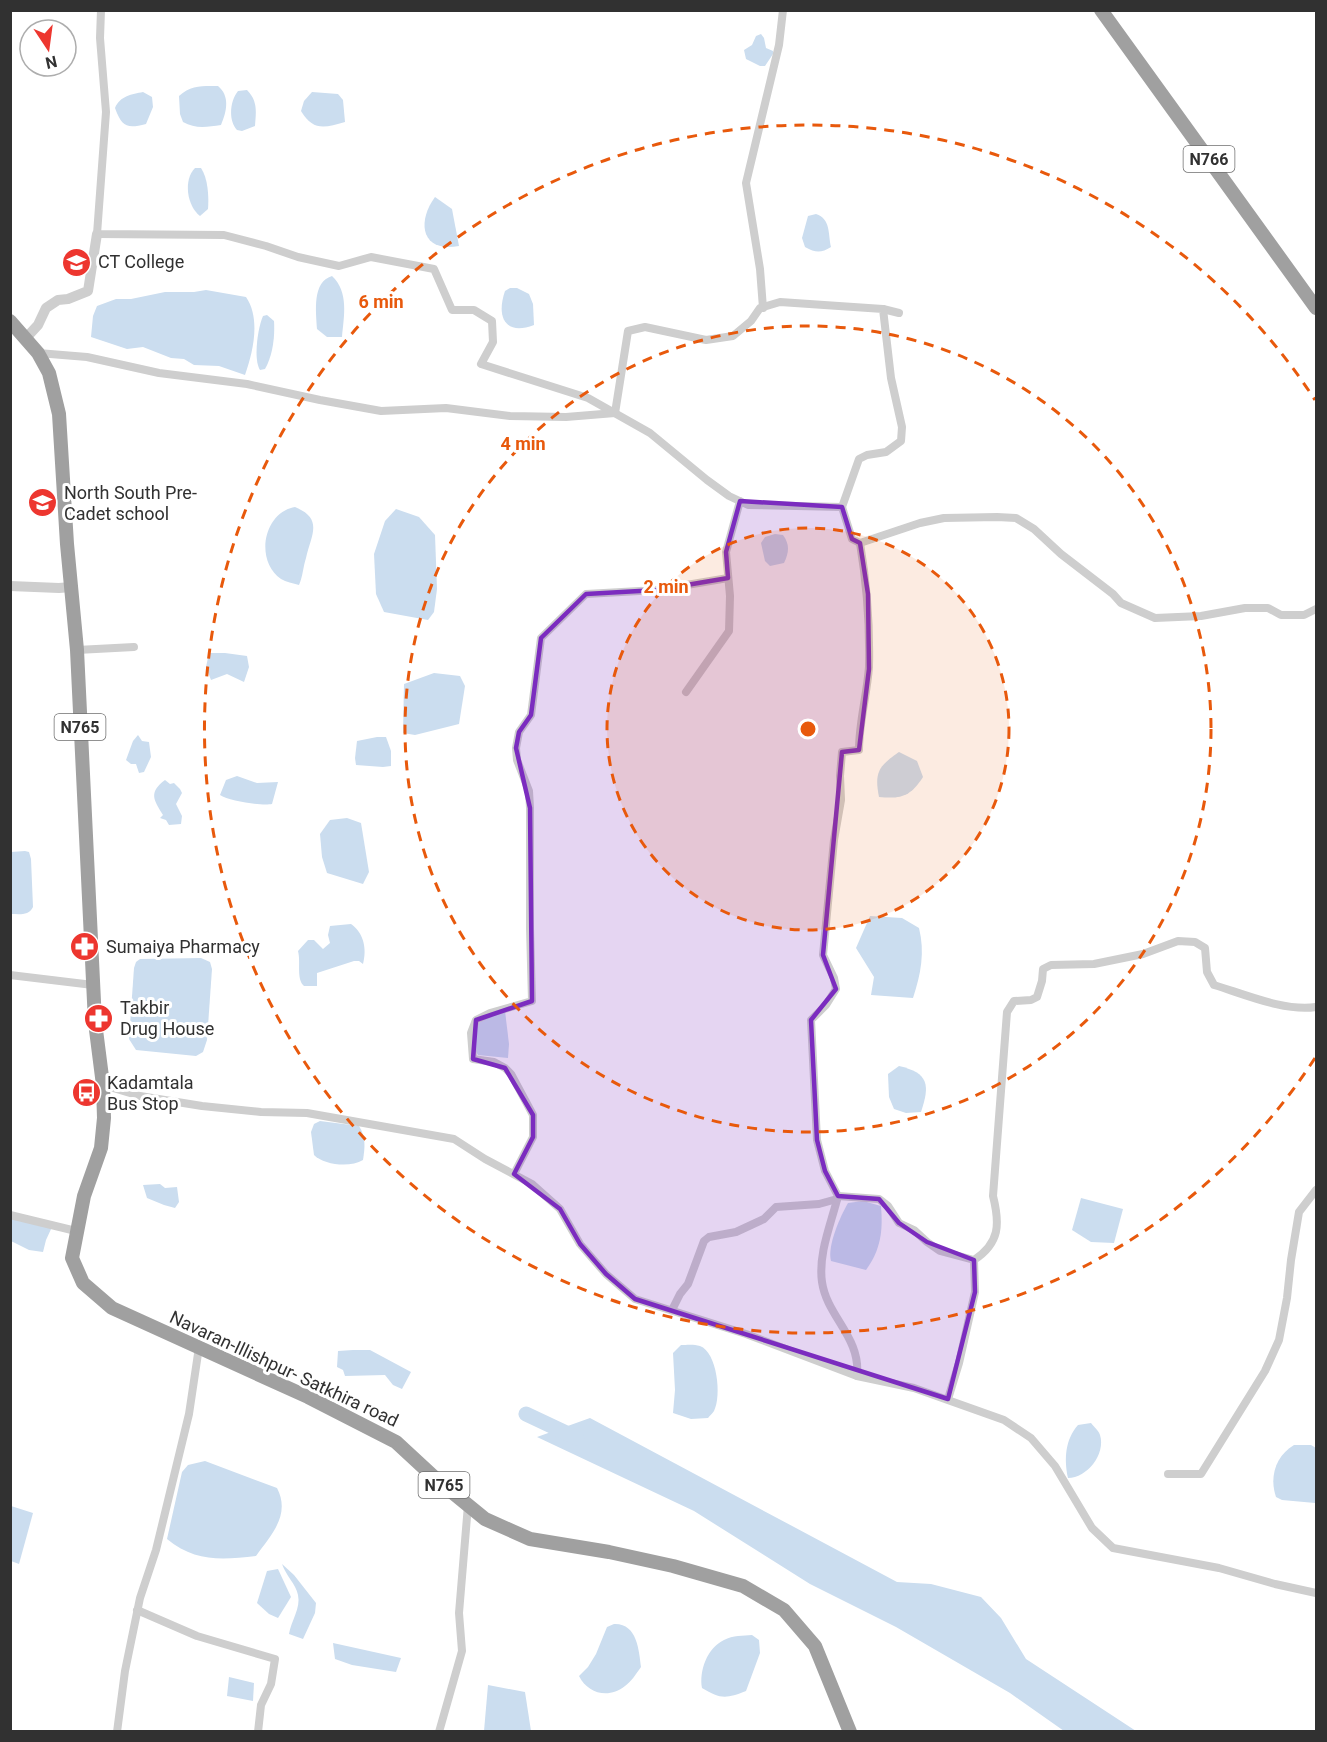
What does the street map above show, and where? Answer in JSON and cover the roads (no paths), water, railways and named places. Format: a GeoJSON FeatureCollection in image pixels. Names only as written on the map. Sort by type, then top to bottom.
{"type":"FeatureCollection","features":[{"type":"Feature","properties":{"kind":"highway","name":"N766"},"geometry":{"type":"LineString","coordinates":[[1101,10],[1317,308]]}},
{"type":"Feature","properties":{"kind":"highway","name":"N765"},"geometry":{"type":"LineString","coordinates":[[10,321],[38,352],[49,373],[59,414],[70,587],[77,650],[95,1022],[103,1085]]}},
{"type":"Feature","properties":{"kind":"highway","name":"Navaran-Illishpur- Satkhira road"},"geometry":{"type":"LineString","coordinates":[[103,1085],[104,1118],[101,1148],[84,1196],[72,1258],[88,1289],[112,1308],[308,1397],[396,1442],[485,1519],[530,1539],[674,1566],[743,1586],[784,1610],[815,1646],[850,1731]]}},
{"type":"Feature","properties":{"kind":"street"},"geometry":{"type":"LineString","coordinates":[[26,338],[38,325],[46,308],[58,300],[68,299],[88,291],[97,234],[106,112],[100,38],[101,10]]}},
{"type":"Feature","properties":{"kind":"street"},"geometry":{"type":"LineString","coordinates":[[763,308],[760,269],[746,183],[778,45],[783,10]]}},
{"type":"Feature","properties":{"kind":"street"},"geometry":{"type":"LineString","coordinates":[[97,234],[224,235],[298,257],[339,266],[371,257],[434,269],[452,310],[474,310],[492,321],[493,342],[481,364],[588,398],[650,433],[707,480],[748,505],[842,507]]}},
{"type":"Feature","properties":{"kind":"street"},"geometry":{"type":"LineString","coordinates":[[615,413],[628,331],[645,327],[706,340],[733,336],[763,308],[780,302],[883,309],[899,313]]}},
{"type":"Feature","properties":{"kind":"street"},"geometry":{"type":"LineString","coordinates":[[883,309],[891,378],[902,426],[901,441],[886,452],[867,455],[860,459],[842,507],[852,539],[860,543],[920,523],[944,518],[1016,518],[1034,529],[1121,603],[1155,618],[1201,616],[1245,608],[1268,608],[1281,615],[1304,615],[1317,609]]}},
{"type":"Feature","properties":{"kind":"street"},"geometry":{"type":"LineString","coordinates":[[38,352],[87,357],[159,373],[247,384],[381,411],[446,408],[510,416],[566,417],[615,413]]}},
{"type":"Feature","properties":{"kind":"street"},"geometry":{"type":"LineString","coordinates":[[686,692],[729,631],[726,552],[740,501]]}},
{"type":"Feature","properties":{"kind":"street"},"geometry":{"type":"LineString","coordinates":[[857,1376],[858,1364],[855,1350],[826,1297],[822,1283],[822,1258],[837,1198],[825,1171],[817,1140],[811,1020],[826,1005],[836,989],[834,978],[823,955],[834,840],[841,800],[843,752],[859,750],[868,669],[868,594],[860,543]]}},
{"type":"Feature","properties":{"kind":"street"},"geometry":{"type":"LineString","coordinates":[[514,1174],[533,1137],[533,1115],[511,1074],[505,1068],[494,1062],[473,1059],[471,1033],[476,1020],[490,1013],[532,1001],[529,791],[516,748],[519,732],[531,715],[541,638],[586,594],[657,590],[728,578]]}},
{"type":"Feature","properties":{"kind":"street"},"geometry":{"type":"LineString","coordinates":[[10,586],[70,587]]}},
{"type":"Feature","properties":{"kind":"street"},"geometry":{"type":"LineString","coordinates":[[77,650],[134,647]]}},
{"type":"Feature","properties":{"kind":"street"},"geometry":{"type":"LineString","coordinates":[[672,1310],[688,1284],[704,1241],[709,1237],[736,1232],[764,1219],[776,1208],[819,1204],[837,1198],[879,1199],[888,1206],[899,1223],[914,1230],[940,1251],[974,1260],[986,1252],[996,1235],[997,1214],[993,1196],[1007,1012],[1014,1001],[1031,1000],[1037,997],[1043,969],[1063,964],[1094,964],[1143,954],[1178,941],[1195,942],[1204,948],[1207,972],[1214,985],[1262,1000],[1304,1009],[1317,1007]]}},
{"type":"Feature","properties":{"kind":"street"},"geometry":{"type":"LineString","coordinates":[[10,975],[93,985]]}},
{"type":"Feature","properties":{"kind":"street"},"geometry":{"type":"LineString","coordinates":[[103,1085],[140,1095],[202,1106],[261,1112],[307,1113],[454,1139],[532,1184],[560,1209],[580,1244],[606,1274],[635,1299],[746,1334],[857,1376],[914,1388],[1004,1420],[1030,1437],[1055,1466],[1092,1528],[1113,1548],[1219,1568],[1317,1593]]}},
{"type":"Feature","properties":{"kind":"street"},"geometry":{"type":"LineString","coordinates":[[1168,1474],[1201,1474],[1265,1371],[1279,1340],[1299,1212],[1317,1190]]}},
{"type":"Feature","properties":{"kind":"street"},"geometry":{"type":"LineString","coordinates":[[10,1215],[76,1231]]}},
{"type":"Feature","properties":{"kind":"street"},"geometry":{"type":"LineString","coordinates":[[948,1399],[959,1363],[975,1292],[974,1260]]}},
{"type":"Feature","properties":{"kind":"street"},"geometry":{"type":"LineString","coordinates":[[117,1731],[137,1610],[156,1550],[189,1414],[199,1347]]}},
{"type":"Feature","properties":{"kind":"street"},"geometry":{"type":"LineString","coordinates":[[439,1731],[462,1651],[459,1613],[468,1505]]}},
{"type":"Feature","properties":{"kind":"street"},"geometry":{"type":"LineString","coordinates":[[137,1610],[197,1636],[275,1659],[271,1684],[261,1705],[258,1731]]}},
{"type":"Feature","properties":{"kind":"water"},"geometry":{"type":"Polygon","coordinates":[[[761,34],[766,48],[773,51],[765,66],[746,59],[744,50],[752,45],[756,36],[761,34]]]}},
{"type":"Feature","properties":{"kind":"water"},"geometry":{"type":"Polygon","coordinates":[[[218,86],[226,99],[225,114],[221,125],[197,127],[183,122],[179,96],[192,88],[218,86]]]}},
{"type":"Feature","properties":{"kind":"water"},"geometry":{"type":"Polygon","coordinates":[[[247,90],[255,103],[255,126],[242,131],[237,130],[234,126],[231,110],[238,91],[247,90]]]}},
{"type":"Feature","properties":{"kind":"water"},"geometry":{"type":"Polygon","coordinates":[[[143,92],[152,97],[153,107],[146,124],[126,125],[115,108],[117,104],[123,98],[143,92]]]}},
{"type":"Feature","properties":{"kind":"water"},"geometry":{"type":"Polygon","coordinates":[[[312,92],[338,94],[343,100],[345,122],[320,126],[310,122],[301,111],[304,101],[312,92]]]}},
{"type":"Feature","properties":{"kind":"water"},"geometry":{"type":"Polygon","coordinates":[[[195,168],[201,168],[208,188],[208,209],[200,216],[192,206],[188,193],[189,179],[195,168]]]}},
{"type":"Feature","properties":{"kind":"water"},"geometry":{"type":"Polygon","coordinates":[[[435,197],[452,209],[459,246],[437,245],[426,234],[424,226],[426,217],[435,197]]]}},
{"type":"Feature","properties":{"kind":"water"},"geometry":{"type":"Polygon","coordinates":[[[816,214],[827,223],[829,232],[831,247],[821,251],[805,247],[802,238],[808,216],[816,214]]]}},
{"type":"Feature","properties":{"kind":"water"},"geometry":{"type":"Polygon","coordinates":[[[332,276],[341,289],[343,297],[342,337],[327,337],[317,329],[318,291],[321,284],[332,276]]]}},
{"type":"Feature","properties":{"kind":"water"},"geometry":{"type":"Polygon","coordinates":[[[517,288],[529,294],[533,304],[534,325],[516,328],[505,322],[502,300],[505,291],[517,288]]]}},
{"type":"Feature","properties":{"kind":"water"},"geometry":{"type":"Polygon","coordinates":[[[206,290],[246,297],[251,306],[254,336],[245,375],[219,366],[194,365],[184,359],[171,358],[143,347],[127,349],[91,337],[93,316],[97,306],[116,299],[131,299],[165,292],[206,290]]]}},
{"type":"Feature","properties":{"kind":"water"},"geometry":{"type":"Polygon","coordinates":[[[267,315],[274,321],[274,339],[268,364],[265,369],[260,370],[257,358],[258,335],[263,316],[267,315]]]}},
{"type":"Feature","properties":{"kind":"water"},"geometry":{"type":"Polygon","coordinates":[[[295,507],[310,517],[313,522],[312,535],[299,585],[281,579],[273,571],[267,560],[265,549],[266,538],[276,518],[284,511],[295,507]]]}},
{"type":"Feature","properties":{"kind":"water"},"geometry":{"type":"Polygon","coordinates":[[[396,509],[419,517],[435,535],[437,589],[434,612],[428,620],[384,612],[376,594],[374,554],[385,521],[396,509]]]}},
{"type":"Feature","properties":{"kind":"water"},"geometry":{"type":"Polygon","coordinates":[[[775,534],[783,535],[788,545],[788,552],[784,563],[770,566],[765,561],[761,543],[765,537],[775,534]]]}},
{"type":"Feature","properties":{"kind":"water"},"geometry":{"type":"Polygon","coordinates":[[[209,653],[247,656],[249,667],[244,682],[227,674],[211,680],[206,667],[209,653]]]}},
{"type":"Feature","properties":{"kind":"water"},"geometry":{"type":"Polygon","coordinates":[[[434,673],[460,676],[465,686],[459,724],[415,735],[403,733],[404,684],[434,673]]]}},
{"type":"Feature","properties":{"kind":"water"},"geometry":{"type":"Polygon","coordinates":[[[138,735],[142,741],[149,742],[151,757],[144,772],[139,773],[136,764],[131,764],[126,760],[133,741],[138,735]]]}},
{"type":"Feature","properties":{"kind":"water"},"geometry":{"type":"Polygon","coordinates":[[[386,737],[391,751],[391,766],[356,765],[357,741],[386,737]]]}},
{"type":"Feature","properties":{"kind":"water"},"geometry":{"type":"Polygon","coordinates":[[[899,752],[917,761],[923,777],[909,793],[893,798],[879,797],[877,781],[880,770],[899,752]]]}},
{"type":"Feature","properties":{"kind":"water"},"geometry":{"type":"Polygon","coordinates":[[[237,776],[257,783],[278,782],[272,804],[245,802],[220,795],[226,780],[237,776]]]}},
{"type":"Feature","properties":{"kind":"water"},"geometry":{"type":"Polygon","coordinates":[[[165,780],[170,784],[174,783],[182,793],[176,804],[182,816],[181,824],[169,825],[166,820],[160,818],[163,815],[154,797],[156,789],[165,780]]]}},
{"type":"Feature","properties":{"kind":"water"},"geometry":{"type":"Polygon","coordinates":[[[347,818],[361,823],[369,872],[363,884],[327,873],[322,857],[320,834],[330,820],[347,818]]]}},
{"type":"Feature","properties":{"kind":"water"},"geometry":{"type":"Polygon","coordinates":[[[11,852],[29,852],[31,859],[33,907],[26,913],[11,914],[11,852]]]}},
{"type":"Feature","properties":{"kind":"water"},"geometry":{"type":"Polygon","coordinates":[[[870,916],[902,918],[919,928],[922,946],[921,963],[913,998],[871,995],[874,977],[856,948],[870,916]]]}},
{"type":"Feature","properties":{"kind":"water"},"geometry":{"type":"Polygon","coordinates":[[[351,924],[362,937],[365,953],[363,964],[354,961],[317,973],[317,986],[304,986],[299,975],[298,951],[308,940],[314,940],[323,949],[330,943],[328,935],[330,926],[351,924]]]}},
{"type":"Feature","properties":{"kind":"water"},"geometry":{"type":"Polygon","coordinates":[[[201,958],[210,962],[212,969],[207,1040],[203,1052],[196,1056],[136,1050],[129,1039],[136,962],[140,959],[201,958]]]}},
{"type":"Feature","properties":{"kind":"water"},"geometry":{"type":"Polygon","coordinates":[[[505,1011],[509,1044],[508,1058],[478,1055],[475,1050],[476,1026],[488,1015],[505,1011]]]}},
{"type":"Feature","properties":{"kind":"water"},"geometry":{"type":"Polygon","coordinates":[[[899,1066],[916,1072],[925,1081],[926,1094],[921,1112],[906,1113],[894,1109],[889,1097],[888,1074],[899,1066]]]}},
{"type":"Feature","properties":{"kind":"water"},"geometry":{"type":"Polygon","coordinates":[[[320,1121],[359,1126],[364,1142],[363,1160],[351,1164],[337,1164],[324,1161],[314,1155],[311,1132],[314,1124],[320,1121]]]}},
{"type":"Feature","properties":{"kind":"water"},"geometry":{"type":"Polygon","coordinates":[[[160,1184],[165,1188],[177,1187],[179,1202],[175,1208],[147,1198],[143,1185],[160,1184]]]}},
{"type":"Feature","properties":{"kind":"water"},"geometry":{"type":"Polygon","coordinates":[[[1081,1198],[1123,1209],[1114,1243],[1091,1242],[1072,1230],[1081,1198]]]}},
{"type":"Feature","properties":{"kind":"water"},"geometry":{"type":"Polygon","coordinates":[[[863,1201],[881,1206],[882,1215],[878,1247],[866,1270],[831,1261],[830,1255],[835,1232],[848,1203],[863,1201]]]}},
{"type":"Feature","properties":{"kind":"water"},"geometry":{"type":"Polygon","coordinates":[[[10,1217],[52,1227],[43,1252],[29,1250],[11,1241],[10,1217]]]}},
{"type":"Feature","properties":{"kind":"water"},"geometry":{"type":"Polygon","coordinates":[[[681,1345],[700,1346],[706,1350],[714,1365],[718,1395],[714,1411],[708,1418],[691,1419],[673,1413],[675,1390],[673,1353],[681,1345]]]}},
{"type":"Feature","properties":{"kind":"water"},"geometry":{"type":"Polygon","coordinates":[[[370,1350],[411,1372],[402,1389],[393,1385],[385,1375],[345,1376],[343,1370],[337,1367],[338,1351],[370,1350]]]}},
{"type":"Feature","properties":{"kind":"water"},"geometry":{"type":"Polygon","coordinates":[[[590,1418],[897,1582],[931,1584],[981,1597],[1001,1618],[1026,1659],[1136,1731],[1064,1731],[1010,1693],[896,1627],[810,1584],[694,1511],[537,1437],[590,1418]]]}},
{"type":"Feature","properties":{"kind":"water"},"geometry":{"type":"Polygon","coordinates":[[[1091,1423],[1100,1435],[1098,1457],[1082,1474],[1068,1478],[1066,1457],[1070,1437],[1078,1425],[1091,1423]]]}},
{"type":"Feature","properties":{"kind":"water"},"geometry":{"type":"Polygon","coordinates":[[[1294,1445],[1311,1445],[1316,1448],[1315,1503],[1282,1500],[1276,1497],[1273,1482],[1276,1467],[1283,1455],[1294,1445]]]}},
{"type":"Feature","properties":{"kind":"water"},"geometry":{"type":"Polygon","coordinates":[[[205,1461],[277,1488],[282,1507],[280,1516],[273,1532],[256,1556],[209,1558],[198,1556],[167,1539],[182,1472],[188,1465],[205,1461]]]}},
{"type":"Feature","properties":{"kind":"water"},"geometry":{"type":"Polygon","coordinates":[[[11,1506],[33,1513],[19,1564],[11,1561],[11,1506]]]}},
{"type":"Feature","properties":{"kind":"water"},"geometry":{"type":"Polygon","coordinates":[[[282,1564],[294,1575],[316,1603],[315,1613],[303,1639],[289,1634],[299,1600],[295,1587],[282,1564]]]}},
{"type":"Feature","properties":{"kind":"water"},"geometry":{"type":"Polygon","coordinates":[[[278,1569],[291,1597],[278,1618],[269,1614],[257,1603],[267,1571],[278,1569]]]}},
{"type":"Feature","properties":{"kind":"water"},"geometry":{"type":"Polygon","coordinates":[[[614,1624],[628,1628],[632,1633],[638,1646],[641,1667],[619,1690],[599,1693],[588,1687],[579,1676],[596,1654],[607,1627],[614,1624]]]}},
{"type":"Feature","properties":{"kind":"water"},"geometry":{"type":"Polygon","coordinates":[[[752,1635],[759,1640],[760,1653],[746,1691],[723,1697],[702,1688],[703,1667],[713,1648],[727,1638],[752,1635]]]}},
{"type":"Feature","properties":{"kind":"water"},"geometry":{"type":"Polygon","coordinates":[[[333,1643],[401,1658],[396,1672],[352,1665],[335,1659],[333,1643]]]}},
{"type":"Feature","properties":{"kind":"water"},"geometry":{"type":"Polygon","coordinates":[[[229,1677],[254,1683],[253,1701],[227,1696],[229,1677]]]}},
{"type":"Feature","properties":{"kind":"water"},"geometry":{"type":"Polygon","coordinates":[[[488,1685],[525,1692],[531,1731],[484,1731],[488,1685]]]}},
{"type":"Feature","properties":{"kind":"waterway"},"geometry":{"type":"LineString","coordinates":[[526,1414],[577,1438]]}},
{"type":"Feature","properties":{"kind":"place","name":"CT College"},"geometry":{"type":"Point","coordinates":[77,262]}},
{"type":"Feature","properties":{"kind":"place","name":"North South Pre- Cadet school"},"geometry":{"type":"Point","coordinates":[43,503]}},
{"type":"Feature","properties":{"kind":"place","name":"Sumaiya Pharmacy"},"geometry":{"type":"Point","coordinates":[85,947]}},
{"type":"Feature","properties":{"kind":"place","name":"Takbir Drug House"},"geometry":{"type":"Point","coordinates":[99,1018]}},
{"type":"Feature","properties":{"kind":"place","name":"Kadamtala Bus Stop"},"geometry":{"type":"Point","coordinates":[86,1093]}}]}
